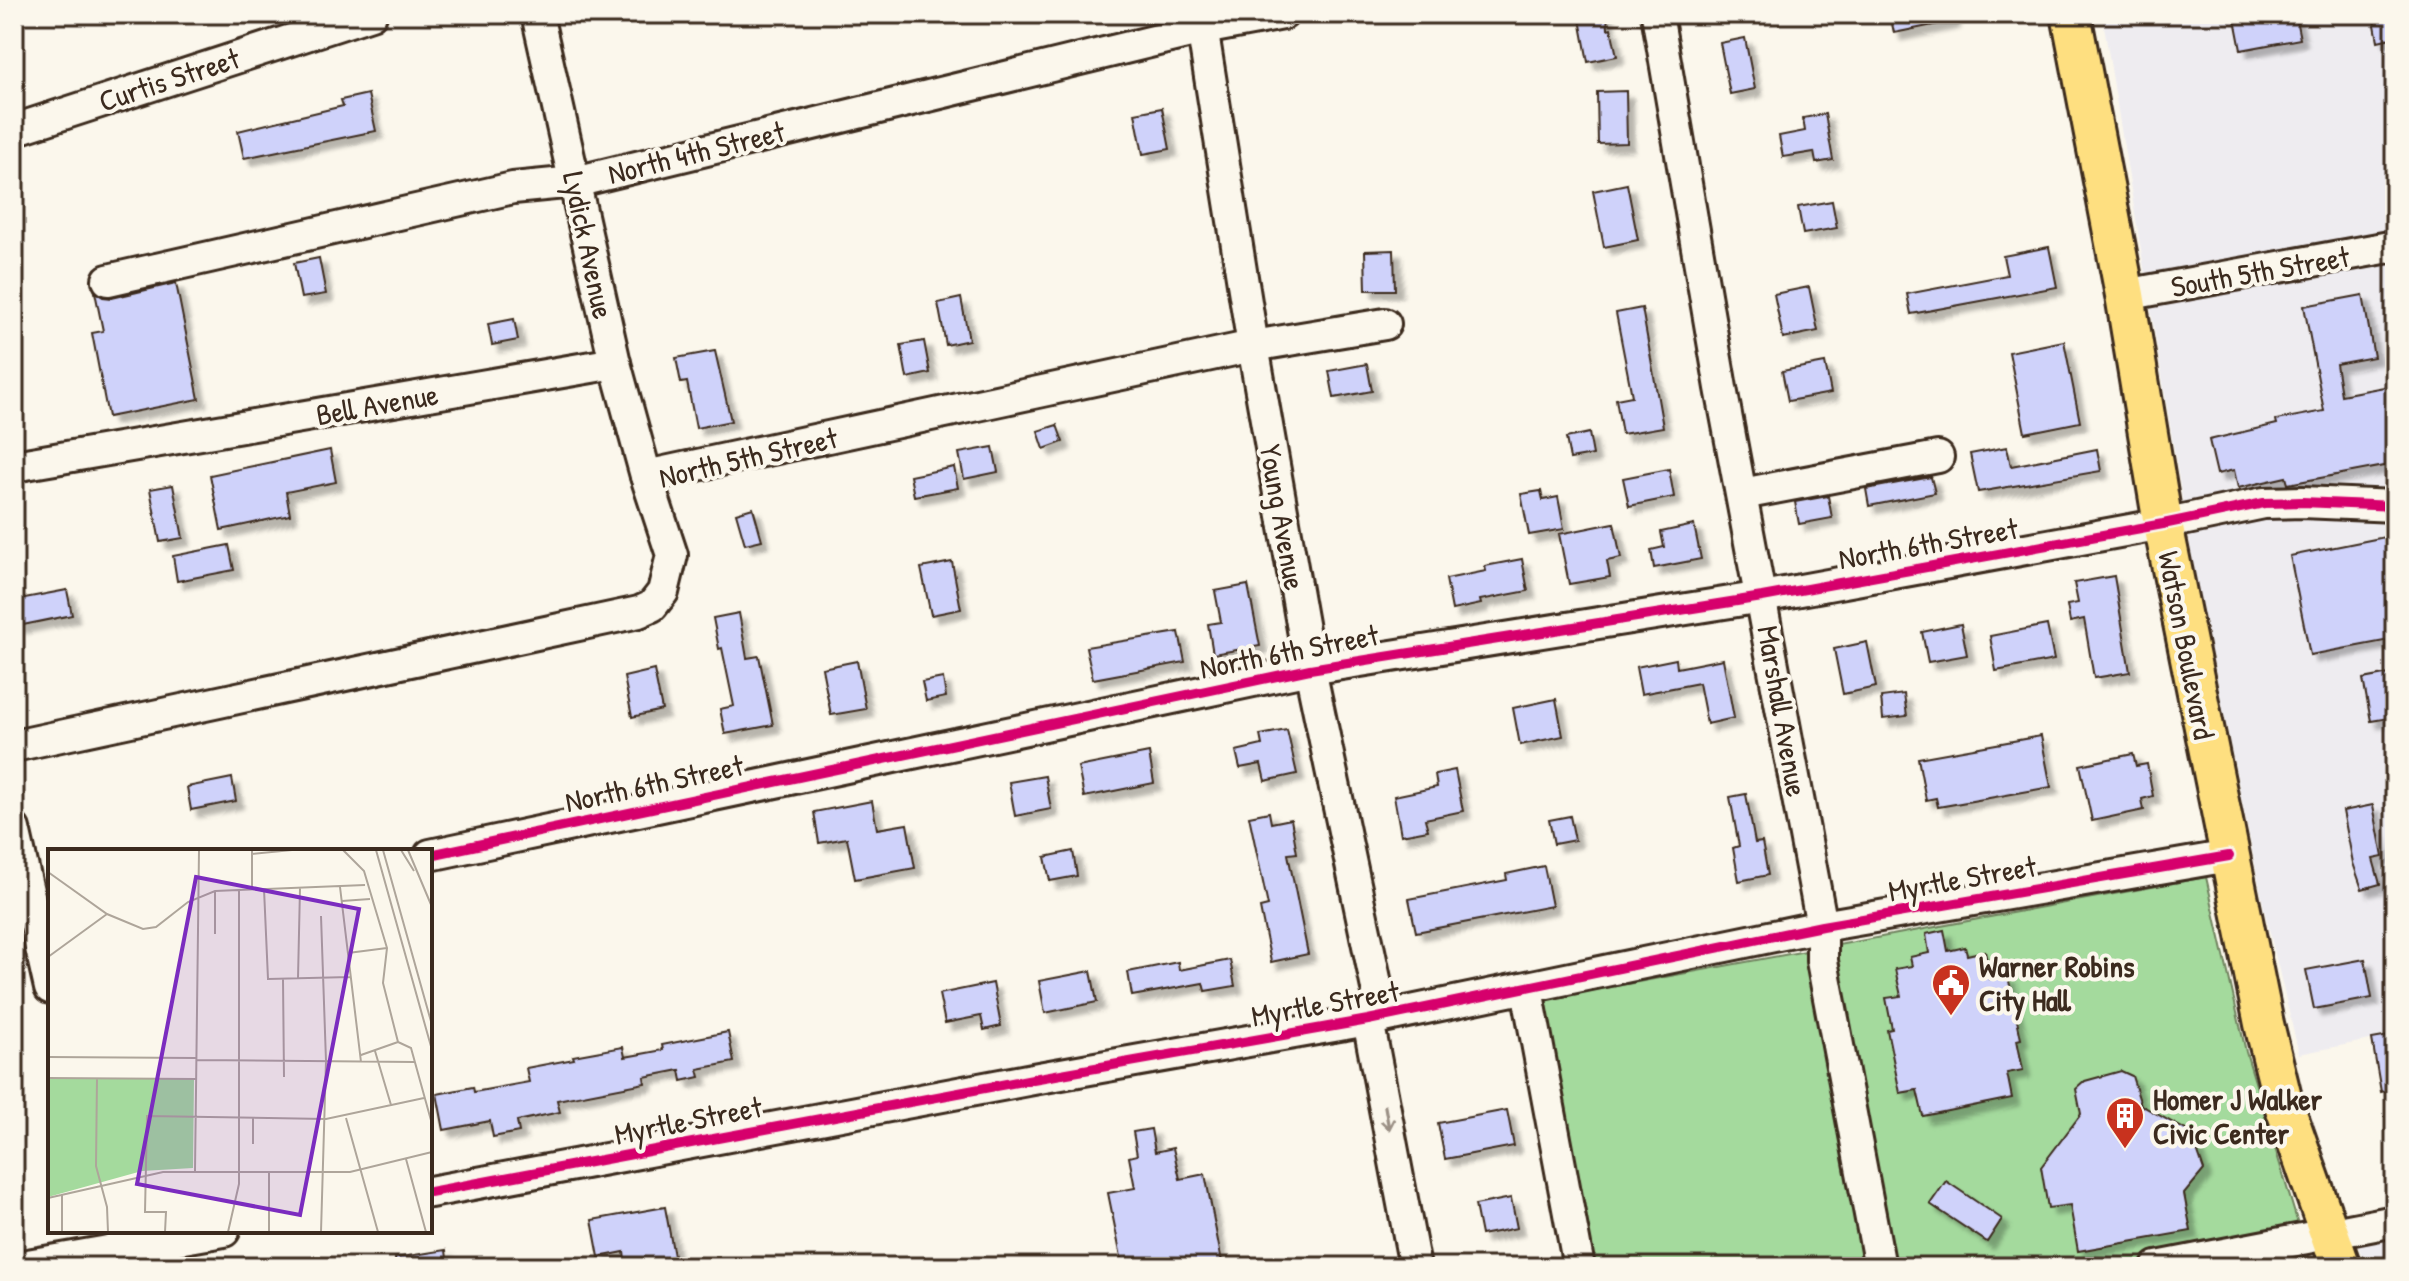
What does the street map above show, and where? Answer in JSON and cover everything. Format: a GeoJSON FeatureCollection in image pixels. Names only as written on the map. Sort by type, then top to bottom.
{"type":"FeatureCollection","features":[{"type":"Feature","properties":{"kind":"main road","name":"Watson Boulevard"},"geometry":{"type":"LineString","coordinates":[[2071,14],[2125,295],[2163,524],[2264,1024],[2283,1102],[2334,1251]]}},
{"type":"Feature","properties":{"kind":"street","name":"Lydick Avenue"},"geometry":{"type":"LineString","coordinates":[[537,14],[615,363],[646,476]]}},
{"type":"Feature","properties":{"kind":"street","name":"North 4th Street"},"geometry":{"type":"LineString","coordinates":[[108,280],[513,188],[575,182],[1201,22],[1283,14]]}},
{"type":"Feature","properties":{"kind":"street","name":"Marshall Avenue"},"geometry":{"type":"LineString","coordinates":[[1657,14],[1721,388],[1822,926],[1822,961],[1880,1267]]}},
{"type":"Feature","properties":{"kind":"street","name":"Curtis Street"},"geometry":{"type":"LineString","coordinates":[[14,130],[355,16]]}},
{"type":"Feature","properties":{"kind":"street","name":"Young Avenue"},"geometry":{"type":"LineString","coordinates":[[1201,22],[1253,346],[1375,1018],[1415,1267]]}},
{"type":"Feature","properties":{"kind":"street","name":"South 5th Street"},"geometry":{"type":"LineString","coordinates":[[2125,295],[2395,246]]}},
{"type":"Feature","properties":{"kind":"street","name":"North 5th Street"},"geometry":{"type":"LineString","coordinates":[[14,746],[639,612],[652,606],[663,592],[672,555],[646,476],[1253,346],[1385,324]]}},
{"type":"Feature","properties":{"kind":"street","name":"Bell Avenue"},"geometry":{"type":"LineString","coordinates":[[14,466],[615,363]]}},
{"type":"Feature","properties":{"kind":"street"},"geometry":{"type":"LineString","coordinates":[[1742,494],[1938,457]]}},
{"type":"Feature","properties":{"kind":"street","name":"North 6th Street"},"geometry":{"type":"LineString","coordinates":[[432,855],[1310,669],[1762,597],[2264,503],[2395,506]]}},
{"type":"Feature","properties":{"kind":"street"},"geometry":{"type":"LineString","coordinates":[[15,839],[45,936],[48,967]]}},
{"type":"Feature","properties":{"kind":"street","name":"Myrtle Street"},"geometry":{"type":"LineString","coordinates":[[432,1192],[1527,989],[1822,926],[2229,856]]}},
{"type":"Feature","properties":{"kind":"street"},"geometry":{"type":"LineString","coordinates":[[1527,989],[1579,1267]]}},
{"type":"Feature","properties":{"kind":"street"},"geometry":{"type":"LineString","coordinates":[[2157,1267],[2334,1251],[2395,1221]]}},
{"type":"Feature","properties":{"kind":"street"},"geometry":{"type":"LineString","coordinates":[[16,1267],[146,1248],[215,1233]]}},
{"type":"Feature","properties":{"kind":"shaded area"},"geometry":{"type":"Polygon","coordinates":[[[2102,14],[2395,14],[2395,232],[2385,234],[2395,291],[2395,1035],[2299,1054],[2264,908],[2192,558],[2102,14]]]}},
{"type":"Feature","properties":{"kind":"shaded area"},"geometry":{"type":"Polygon","coordinates":[[[2395,1235],[2395,1267],[2366,1267],[2357,1243],[2395,1235]]]}},
{"type":"Feature","properties":{"kind":"green space"},"geometry":{"type":"Polygon","coordinates":[[[2206,877],[2246,1052],[2311,1267],[1581,1267],[1530,1002],[2206,877]]]}},
{"type":"Feature","properties":{"kind":"building"},"geometry":{"type":"Polygon","coordinates":[[[1579,14],[1607,14],[1608,29],[1611,28],[1617,56],[1588,62],[1579,14]]]}},
{"type":"Feature","properties":{"kind":"building"},"geometry":{"type":"Polygon","coordinates":[[[1890,14],[1952,14],[1953,21],[1894,33],[1890,14]]]}},
{"type":"Feature","properties":{"kind":"building"},"geometry":{"type":"Polygon","coordinates":[[[2234,14],[2295,14],[2300,39],[2241,50],[2234,14]]]}},
{"type":"Feature","properties":{"kind":"building"},"geometry":{"type":"Polygon","coordinates":[[[2373,14],[2395,14],[2395,37],[2378,41],[2373,14]]]}},
{"type":"Feature","properties":{"kind":"building"},"geometry":{"type":"Polygon","coordinates":[[[1745,38],[1755,89],[1730,94],[1720,43],[1745,38]]]}},
{"type":"Feature","properties":{"kind":"building"},"geometry":{"type":"Polygon","coordinates":[[[1626,91],[1627,143],[1598,144],[1597,92],[1626,91]]]}},
{"type":"Feature","properties":{"kind":"building"},"geometry":{"type":"Polygon","coordinates":[[[368,94],[376,131],[244,158],[238,131],[343,106],[341,100],[368,94]]]}},
{"type":"Feature","properties":{"kind":"building"},"geometry":{"type":"Polygon","coordinates":[[[1162,108],[1170,149],[1143,154],[1135,113],[1162,108]]]}},
{"type":"Feature","properties":{"kind":"building"},"geometry":{"type":"Polygon","coordinates":[[[1825,114],[1833,160],[1816,163],[1814,152],[1783,157],[1779,136],[1805,131],[1803,118],[1825,114]]]}},
{"type":"Feature","properties":{"kind":"building"},"geometry":{"type":"Polygon","coordinates":[[[1627,184],[1638,240],[1604,247],[1593,191],[1627,184]]]}},
{"type":"Feature","properties":{"kind":"building"},"geometry":{"type":"Polygon","coordinates":[[[1832,201],[1837,228],[1803,234],[1798,207],[1832,201]]]}},
{"type":"Feature","properties":{"kind":"building"},"geometry":{"type":"Polygon","coordinates":[[[2049,247],[2057,287],[1911,314],[1907,294],[2007,275],[2003,256],[2049,247]]]}},
{"type":"Feature","properties":{"kind":"building"},"geometry":{"type":"Polygon","coordinates":[[[1394,250],[1395,290],[1366,290],[1365,251],[1394,250]]]}},
{"type":"Feature","properties":{"kind":"building"},"geometry":{"type":"Polygon","coordinates":[[[319,258],[326,294],[301,298],[294,263],[319,258]]]}},
{"type":"Feature","properties":{"kind":"building"},"geometry":{"type":"Polygon","coordinates":[[[176,283],[199,399],[108,417],[92,333],[103,331],[95,292],[112,298],[176,283]]]}},
{"type":"Feature","properties":{"kind":"building"},"geometry":{"type":"Polygon","coordinates":[[[1809,287],[1818,331],[1783,338],[1774,294],[1809,287]]]}},
{"type":"Feature","properties":{"kind":"building"},"geometry":{"type":"Polygon","coordinates":[[[2363,295],[2374,357],[2336,364],[2341,395],[2395,385],[2395,464],[2288,484],[2286,477],[2238,488],[2234,470],[2217,474],[2209,440],[2277,424],[2276,420],[2324,411],[2304,306],[2363,295]]]}},
{"type":"Feature","properties":{"kind":"building"},"geometry":{"type":"Polygon","coordinates":[[[961,298],[969,340],[946,345],[938,303],[961,298]]]}},
{"type":"Feature","properties":{"kind":"building"},"geometry":{"type":"Polygon","coordinates":[[[1642,308],[1663,427],[1622,434],[1616,399],[1632,396],[1616,313],[1642,308]]]}},
{"type":"Feature","properties":{"kind":"building"},"geometry":{"type":"Polygon","coordinates":[[[514,319],[518,340],[492,345],[488,324],[514,319]]]}},
{"type":"Feature","properties":{"kind":"building"},"geometry":{"type":"Polygon","coordinates":[[[924,341],[930,373],[907,378],[901,345],[924,341]]]}},
{"type":"Feature","properties":{"kind":"building"},"geometry":{"type":"Polygon","coordinates":[[[2064,341],[2080,422],[2025,433],[2009,352],[2064,341]]]}},
{"type":"Feature","properties":{"kind":"building"},"geometry":{"type":"Polygon","coordinates":[[[715,351],[731,421],[696,428],[687,382],[681,383],[676,358],[715,351]]]}},
{"type":"Feature","properties":{"kind":"building"},"geometry":{"type":"Polygon","coordinates":[[[1825,363],[1831,393],[1788,401],[1782,371],[1825,363]]]}},
{"type":"Feature","properties":{"kind":"building"},"geometry":{"type":"Polygon","coordinates":[[[1367,364],[1372,391],[1334,398],[1329,371],[1367,364]]]}},
{"type":"Feature","properties":{"kind":"building"},"geometry":{"type":"Polygon","coordinates":[[[1057,425],[1063,442],[1044,449],[1038,431],[1057,425]]]}},
{"type":"Feature","properties":{"kind":"building"},"geometry":{"type":"Polygon","coordinates":[[[1589,433],[1593,455],[1570,459],[1566,438],[1589,433]]]}},
{"type":"Feature","properties":{"kind":"building"},"geometry":{"type":"Polygon","coordinates":[[[993,447],[998,472],[964,479],[959,453],[993,447]]]}},
{"type":"Feature","properties":{"kind":"building"},"geometry":{"type":"Polygon","coordinates":[[[2007,447],[2011,466],[2097,449],[2101,471],[1978,492],[1970,454],[2007,447]]]}},
{"type":"Feature","properties":{"kind":"building"},"geometry":{"type":"Polygon","coordinates":[[[330,450],[336,482],[286,492],[290,515],[221,530],[210,475],[330,450]]]}},
{"type":"Feature","properties":{"kind":"building"},"geometry":{"type":"Polygon","coordinates":[[[954,467],[958,488],[914,496],[910,476],[954,467]]]}},
{"type":"Feature","properties":{"kind":"building"},"geometry":{"type":"Polygon","coordinates":[[[1669,469],[1674,497],[1629,506],[1623,478],[1669,469]]]}},
{"type":"Feature","properties":{"kind":"building"},"geometry":{"type":"Polygon","coordinates":[[[1931,477],[1935,493],[1869,506],[1866,489],[1931,477]]]}},
{"type":"Feature","properties":{"kind":"building"},"geometry":{"type":"Polygon","coordinates":[[[173,485],[183,538],[160,542],[150,489],[173,485]]]}},
{"type":"Feature","properties":{"kind":"building"},"geometry":{"type":"Polygon","coordinates":[[[1541,491],[1543,500],[1558,497],[1564,529],[1529,535],[1521,494],[1541,491]]]}},
{"type":"Feature","properties":{"kind":"building"},"geometry":{"type":"Polygon","coordinates":[[[1828,496],[1832,518],[1799,524],[1795,502],[1828,496]]]}},
{"type":"Feature","properties":{"kind":"building"},"geometry":{"type":"Polygon","coordinates":[[[753,508],[762,540],[745,544],[736,513],[753,508]]]}},
{"type":"Feature","properties":{"kind":"building"},"geometry":{"type":"Polygon","coordinates":[[[1614,523],[1621,558],[1607,561],[1610,577],[1569,584],[1559,534],[1614,523]]]}},
{"type":"Feature","properties":{"kind":"building"},"geometry":{"type":"Polygon","coordinates":[[[1694,525],[1701,559],[1654,568],[1651,550],[1664,547],[1661,532],[1694,525]]]}},
{"type":"Feature","properties":{"kind":"building"},"geometry":{"type":"Polygon","coordinates":[[[2395,535],[2395,639],[2310,655],[2290,556],[2395,535]]]}},
{"type":"Feature","properties":{"kind":"building"},"geometry":{"type":"Polygon","coordinates":[[[229,545],[234,570],[177,581],[173,556],[229,545]]]}},
{"type":"Feature","properties":{"kind":"building"},"geometry":{"type":"Polygon","coordinates":[[[1522,559],[1528,591],[1480,600],[1481,604],[1452,610],[1446,579],[1486,571],[1485,566],[1522,559]]]}},
{"type":"Feature","properties":{"kind":"building"},"geometry":{"type":"Polygon","coordinates":[[[952,562],[961,609],[931,615],[921,568],[952,562]]]}},
{"type":"Feature","properties":{"kind":"building"},"geometry":{"type":"Polygon","coordinates":[[[2114,576],[2130,672],[2094,678],[2084,619],[2070,622],[2067,605],[2078,603],[2074,583],[2114,576]]]}},
{"type":"Feature","properties":{"kind":"building"},"geometry":{"type":"Polygon","coordinates":[[[1248,585],[1260,646],[1213,654],[1208,624],[1221,622],[1215,591],[1248,585]]]}},
{"type":"Feature","properties":{"kind":"building"},"geometry":{"type":"Polygon","coordinates":[[[67,590],[72,615],[18,626],[14,600],[67,590]]]}},
{"type":"Feature","properties":{"kind":"building"},"geometry":{"type":"Polygon","coordinates":[[[739,613],[747,658],[759,656],[773,725],[725,734],[720,709],[734,706],[713,618],[739,613]]]}},
{"type":"Feature","properties":{"kind":"building"},"geometry":{"type":"Polygon","coordinates":[[[1961,624],[1967,655],[1928,662],[1922,632],[1961,624]]]}},
{"type":"Feature","properties":{"kind":"building"},"geometry":{"type":"Polygon","coordinates":[[[2047,625],[2054,660],[1996,671],[1990,636],[2047,625]]]}},
{"type":"Feature","properties":{"kind":"building"},"geometry":{"type":"Polygon","coordinates":[[[1179,632],[1185,662],[1093,679],[1086,647],[1179,632]]]}},
{"type":"Feature","properties":{"kind":"building"},"geometry":{"type":"Polygon","coordinates":[[[1867,642],[1876,687],[1843,694],[1834,649],[1867,642]]]}},
{"type":"Feature","properties":{"kind":"building"},"geometry":{"type":"Polygon","coordinates":[[[1676,659],[1677,668],[1723,659],[1734,718],[1707,724],[1699,683],[1641,694],[1636,667],[1676,659]]]}},
{"type":"Feature","properties":{"kind":"building"},"geometry":{"type":"Polygon","coordinates":[[[857,661],[866,709],[831,715],[822,668],[857,661]]]}},
{"type":"Feature","properties":{"kind":"building"},"geometry":{"type":"Polygon","coordinates":[[[654,670],[662,710],[632,717],[624,677],[654,670]]]}},
{"type":"Feature","properties":{"kind":"building"},"geometry":{"type":"Polygon","coordinates":[[[2395,673],[2395,717],[2371,721],[2363,679],[2395,673]]]}},
{"type":"Feature","properties":{"kind":"building"},"geometry":{"type":"Polygon","coordinates":[[[943,678],[946,697],[926,701],[922,682],[943,678]]]}},
{"type":"Feature","properties":{"kind":"building"},"geometry":{"type":"Polygon","coordinates":[[[1904,694],[1907,716],[1883,719],[1881,697],[1904,694]]]}},
{"type":"Feature","properties":{"kind":"building"},"geometry":{"type":"Polygon","coordinates":[[[1556,699],[1563,736],[1520,745],[1513,708],[1556,699]]]}},
{"type":"Feature","properties":{"kind":"building"},"geometry":{"type":"Polygon","coordinates":[[[1287,730],[1297,774],[1265,781],[1261,764],[1240,768],[1236,751],[1262,745],[1260,735],[1287,730]]]}},
{"type":"Feature","properties":{"kind":"building"},"geometry":{"type":"Polygon","coordinates":[[[2041,736],[2051,787],[1938,807],[1936,798],[1926,800],[1918,758],[2041,736]]]}},
{"type":"Feature","properties":{"kind":"building"},"geometry":{"type":"Polygon","coordinates":[[[1149,753],[1154,783],[1084,797],[1078,767],[1149,753]]]}},
{"type":"Feature","properties":{"kind":"building"},"geometry":{"type":"Polygon","coordinates":[[[2133,754],[2136,766],[2147,764],[2153,796],[2142,799],[2144,810],[2092,821],[2080,765],[2133,754]]]}},
{"type":"Feature","properties":{"kind":"building"},"geometry":{"type":"Polygon","coordinates":[[[1455,770],[1463,811],[1425,819],[1428,830],[1401,835],[1394,796],[1437,787],[1435,774],[1455,770]]]}},
{"type":"Feature","properties":{"kind":"building"},"geometry":{"type":"Polygon","coordinates":[[[1045,776],[1051,809],[1015,816],[1009,782],[1045,776]]]}},
{"type":"Feature","properties":{"kind":"building"},"geometry":{"type":"Polygon","coordinates":[[[232,778],[236,801],[191,810],[187,787],[232,778]]]}},
{"type":"Feature","properties":{"kind":"building"},"geometry":{"type":"Polygon","coordinates":[[[1746,794],[1755,843],[1762,842],[1768,875],[1739,881],[1733,848],[1739,846],[1730,797],[1746,794]]]}},
{"type":"Feature","properties":{"kind":"building"},"geometry":{"type":"Polygon","coordinates":[[[872,801],[877,829],[907,824],[915,868],[855,879],[847,838],[819,843],[814,812],[872,801]]]}},
{"type":"Feature","properties":{"kind":"building"},"geometry":{"type":"Polygon","coordinates":[[[2373,805],[2383,857],[2373,859],[2380,884],[2362,889],[2353,863],[2343,811],[2373,805]]]}},
{"type":"Feature","properties":{"kind":"building"},"geometry":{"type":"Polygon","coordinates":[[[1269,812],[1271,823],[1291,819],[1297,853],[1288,854],[1308,954],[1271,962],[1260,908],[1268,906],[1249,816],[1269,812]]]}},
{"type":"Feature","properties":{"kind":"building"},"geometry":{"type":"Polygon","coordinates":[[[1570,816],[1575,840],[1554,844],[1549,820],[1570,816]]]}},
{"type":"Feature","properties":{"kind":"building"},"geometry":{"type":"Polygon","coordinates":[[[1073,851],[1077,876],[1050,881],[1045,857],[1073,851]]]}},
{"type":"Feature","properties":{"kind":"building"},"geometry":{"type":"Polygon","coordinates":[[[1544,866],[1552,906],[1416,932],[1409,899],[1507,880],[1506,874],[1544,866]]]}},
{"type":"Feature","properties":{"kind":"building"},"geometry":{"type":"Polygon","coordinates":[[[1944,930],[1948,951],[1965,947],[1967,955],[1985,951],[1990,979],[2008,976],[2021,1039],[2017,1040],[2023,1070],[2007,1073],[2012,1098],[1923,1116],[1917,1090],[1900,1093],[1887,1030],[1892,1029],[1886,998],[1901,996],[1895,969],[1912,966],[1910,957],[1929,953],[1926,934],[1944,930]]]}},
{"type":"Feature","properties":{"kind":"building"},"geometry":{"type":"Polygon","coordinates":[[[2365,959],[2372,998],[2314,1009],[2306,970],[2365,959]]]}},
{"type":"Feature","properties":{"kind":"building"},"geometry":{"type":"Polygon","coordinates":[[[1230,960],[1235,986],[1205,991],[1203,983],[1132,996],[1128,972],[1178,962],[1179,970],[1230,960]]]}},
{"type":"Feature","properties":{"kind":"building"},"geometry":{"type":"Polygon","coordinates":[[[1091,971],[1097,1002],[1045,1013],[1039,981],[1091,971]]]}},
{"type":"Feature","properties":{"kind":"building"},"geometry":{"type":"Polygon","coordinates":[[[993,983],[1001,1026],[984,1030],[981,1016],[945,1023],[939,994],[993,983]]]}},
{"type":"Feature","properties":{"kind":"building"},"geometry":{"type":"Polygon","coordinates":[[[728,1032],[734,1062],[698,1069],[700,1077],[682,1081],[680,1070],[644,1077],[645,1083],[557,1100],[560,1112],[517,1121],[519,1132],[493,1137],[490,1121],[444,1130],[437,1094],[473,1087],[474,1092],[529,1082],[526,1068],[574,1059],[573,1056],[623,1047],[625,1057],[663,1050],[662,1045],[728,1032]]]}},
{"type":"Feature","properties":{"kind":"building"},"geometry":{"type":"Polygon","coordinates":[[[2395,1035],[2395,1089],[2381,1092],[2372,1039],[2395,1035]]]}},
{"type":"Feature","properties":{"kind":"building","name":"Homer J Walker Civic Center"},"geometry":{"type":"Polygon","coordinates":[[[2121,1071],[2132,1076],[2141,1105],[2191,1133],[2204,1170],[2184,1194],[2191,1231],[2078,1251],[2070,1205],[2048,1208],[2041,1167],[2081,1114],[2076,1089],[2085,1081],[2121,1071]]]}},
{"type":"Feature","properties":{"kind":"building"},"geometry":{"type":"Polygon","coordinates":[[[1507,1110],[1514,1146],[1445,1159],[1438,1123],[1507,1110]]]}},
{"type":"Feature","properties":{"kind":"building"},"geometry":{"type":"Polygon","coordinates":[[[1151,1129],[1155,1152],[1173,1148],[1180,1179],[1205,1174],[1223,1267],[1123,1267],[1108,1193],[1135,1188],[1129,1157],[1137,1155],[1133,1132],[1151,1129]]]}},
{"type":"Feature","properties":{"kind":"building"},"geometry":{"type":"Polygon","coordinates":[[[1946,1181],[2002,1219],[1987,1242],[1930,1204],[1946,1181]]]}},
{"type":"Feature","properties":{"kind":"building"},"geometry":{"type":"Polygon","coordinates":[[[1511,1198],[1517,1228],[1481,1235],[1475,1205],[1511,1198]]]}},
{"type":"Feature","properties":{"kind":"building"},"geometry":{"type":"Polygon","coordinates":[[[665,1207],[676,1267],[626,1267],[624,1252],[599,1257],[592,1220],[665,1207]]]}},
{"type":"Feature","properties":{"kind":"building"},"geometry":{"type":"Polygon","coordinates":[[[446,1250],[448,1267],[396,1267],[395,1258],[446,1250]]]}},
{"type":"Feature","properties":{"kind":"cycle path"},"geometry":{"type":"LineString","coordinates":[[432,855],[1310,669],[1762,597],[2264,503],[2395,506]]}},
{"type":"Feature","properties":{"kind":"cycle path"},"geometry":{"type":"LineString","coordinates":[[432,1192],[1368,1020],[1822,926],[2229,856]]}},
{"type":"Feature","properties":{"kind":"place","name":"Warner Robins City Hall"},"geometry":{"type":"Point","coordinates":[1951,1017]}},
{"type":"Feature","properties":{"kind":"place","name":"Homer J Walker Civic Center"},"geometry":{"type":"Point","coordinates":[2125,1150]}}]}
